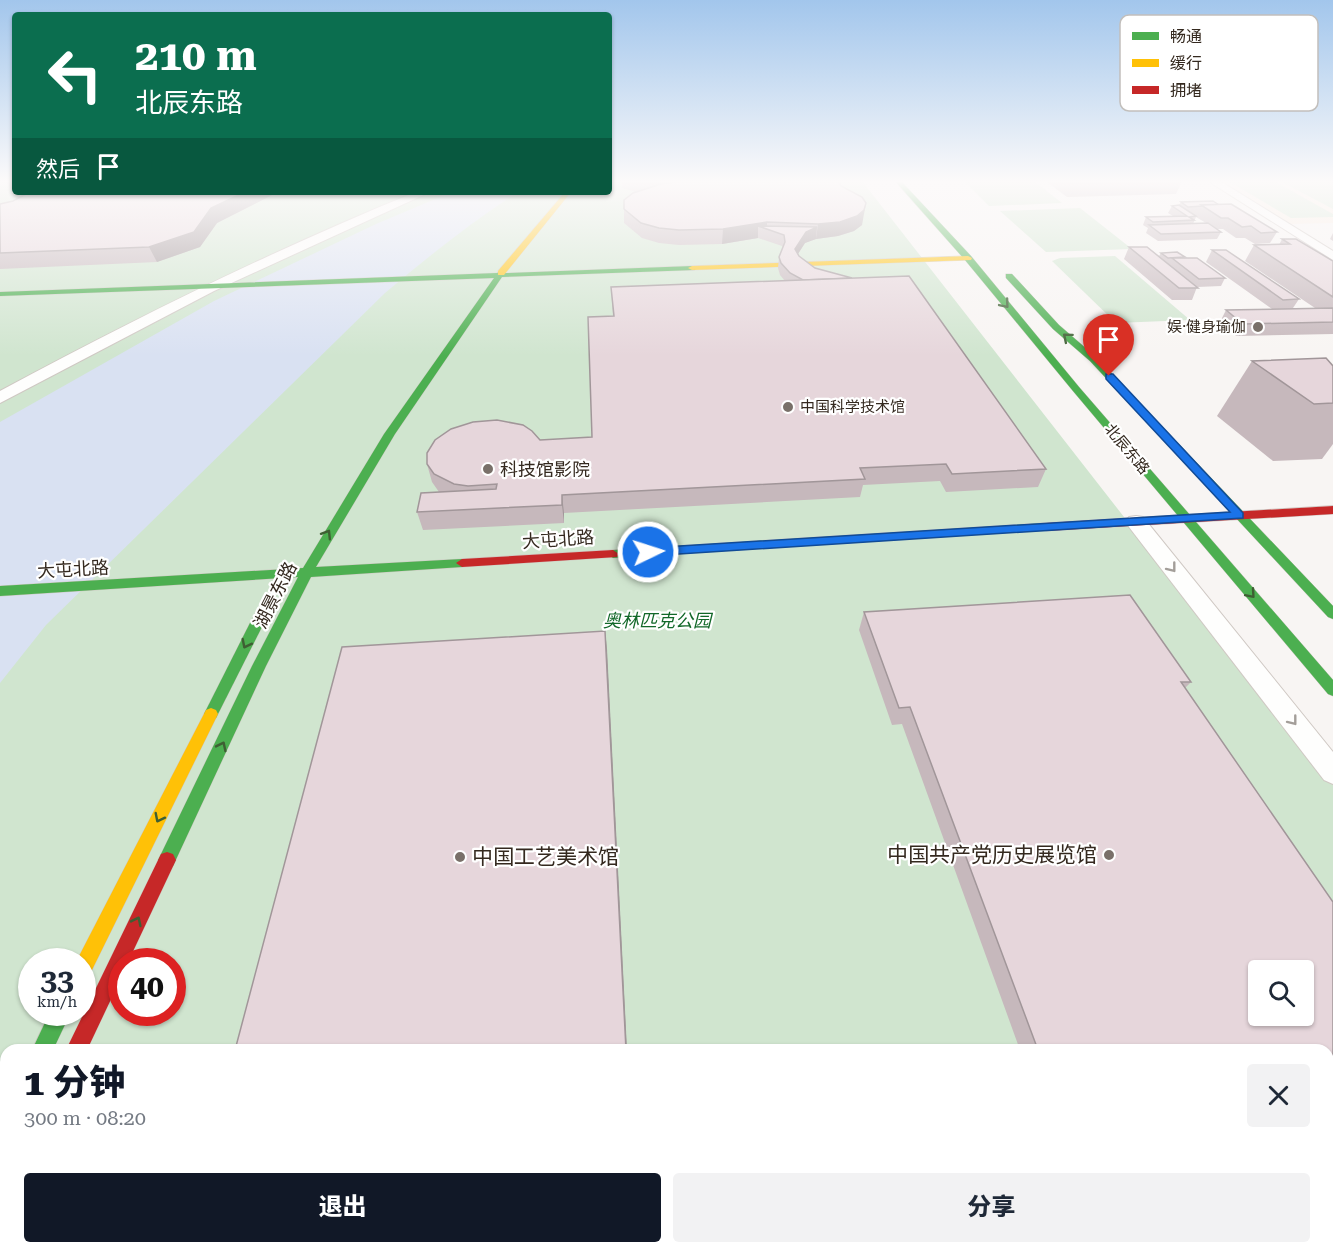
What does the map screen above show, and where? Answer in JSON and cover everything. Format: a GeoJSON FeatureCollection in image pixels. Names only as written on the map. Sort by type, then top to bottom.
{"type":"FeatureCollection","features":[{"type":"Feature","properties":{"kind":"street"},"geometry":{"type":"LineString","coordinates":[[0,398],[80,353],[212,286],[314,240]]}},
{"type":"Feature","properties":{"kind":"street","name":"湖景东路"},"geometry":{"type":"LineString","coordinates":[[79,1044],[318,549],[395,424],[518,240]]}},
{"type":"Feature","properties":{"kind":"street","name":"湖景东路"},"geometry":{"type":"LineString","coordinates":[[399,393],[524,240]]}},
{"type":"Feature","properties":{"kind":"street","name":"北辰东路"},"geometry":{"type":"LineString","coordinates":[[951,240],[1333,690]]}},
{"type":"Feature","properties":{"kind":"street"},"geometry":{"type":"LineString","coordinates":[[1307,240],[1333,256]]}},
{"type":"Feature","properties":{"kind":"street"},"geometry":{"type":"LineString","coordinates":[[0,294],[244,285],[496,271],[964,254]]}},
{"type":"Feature","properties":{"kind":"street","name":"北辰东路"},"geometry":{"type":"LineString","coordinates":[[1000,267],[1056,327],[1093,359],[1333,614]]}},
{"type":"Feature","properties":{"kind":"street"},"geometry":{"type":"LineString","coordinates":[[0,288],[406,275]]}},
{"type":"Feature","properties":{"kind":"street"},"geometry":{"type":"LineString","coordinates":[[367,443],[386,413]]}},
{"type":"Feature","properties":{"kind":"street","name":"大屯北路"},"geometry":{"type":"LineString","coordinates":[[0,591],[1333,510]]}},
{"type":"Feature","properties":{"kind":"street"},"geometry":{"type":"LineString","coordinates":[[1136,522],[1333,772]]}},
{"type":"Feature","properties":{"kind":"street","name":"湖景东路"},"geometry":{"type":"LineString","coordinates":[[93,948],[271,595],[293,558]]}},
{"type":"Feature","properties":{"kind":"street"},"geometry":{"type":"LineString","coordinates":[[45,1044],[54,1026]]}},
{"type":"Feature","properties":{"kind":"green space","name":"奥林匹克公园"},"geometry":{"type":"Polygon","coordinates":[[[0,240],[908,240],[1333,785],[1333,1044],[0,1044],[0,240]]]}},
{"type":"Feature","properties":{"kind":"green space"},"geometry":{"type":"Polygon","coordinates":[[[1032,240],[1120,240],[1132,249],[1046,252],[1032,240]]]}},
{"type":"Feature","properties":{"kind":"green space"},"geometry":{"type":"Polygon","coordinates":[[[1115,256],[1190,320],[1116,323],[1052,261],[1060,258],[1115,256]]]}},
{"type":"Feature","properties":{"kind":"water"},"geometry":{"type":"Polygon","coordinates":[[[343,240],[451,240],[385,293],[46,625],[0,683],[0,422],[214,301],[343,240]]]}},
{"type":"Feature","properties":{"kind":"building"},"geometry":{"type":"Polygon","coordinates":[[[0,240],[171,240],[149,247],[0,253],[0,240]]]}},
{"type":"Feature","properties":{"kind":"building"},"geometry":{"type":"Polygon","coordinates":[[[785,240],[801,240],[795,249],[799,256],[815,268],[852,278],[803,280],[790,273],[781,263],[779,257],[785,240]]]}},
{"type":"Feature","properties":{"kind":"building"},"geometry":{"type":"Polygon","coordinates":[[[1283,240],[1297,240],[1333,261],[1333,297],[1254,245],[1290,244],[1283,240]]]}},
{"type":"Feature","properties":{"kind":"building"},"geometry":{"type":"Polygon","coordinates":[[[1129,247],[1147,247],[1198,288],[1179,288],[1129,247]]]}},
{"type":"Feature","properties":{"kind":"building"},"geometry":{"type":"Polygon","coordinates":[[[1212,250],[1226,250],[1299,299],[1283,300],[1212,250]]]}},
{"type":"Feature","properties":{"kind":"building"},"geometry":{"type":"Polygon","coordinates":[[[1177,252],[1185,257],[1168,258],[1161,253],[1177,252]]]}},
{"type":"Feature","properties":{"kind":"building"},"geometry":{"type":"Polygon","coordinates":[[[1172,258],[1197,258],[1225,278],[1199,279],[1172,258]]]}},
{"type":"Feature","properties":{"kind":"building","name":"中国科学技术馆"},"geometry":{"type":"Polygon","coordinates":[[[909,276],[1046,469],[952,474],[946,464],[860,468],[865,479],[562,495],[562,505],[417,512],[421,493],[496,489],[497,484],[468,486],[454,484],[434,474],[427,464],[427,453],[435,440],[451,429],[473,422],[497,420],[523,425],[540,440],[592,437],[588,317],[614,316],[611,287],[909,276]]]}},
{"type":"Feature","properties":{"kind":"building"},"geometry":{"type":"Polygon","coordinates":[[[1333,308],[1333,322],[1243,324],[1226,310],[1333,308]]]}},
{"type":"Feature","properties":{"kind":"building"},"geometry":{"type":"Polygon","coordinates":[[[1326,358],[1333,366],[1333,403],[1314,404],[1252,361],[1326,358]]]}},
{"type":"Feature","properties":{"kind":"building","name":"中国共产党历史展览馆"},"geometry":{"type":"Polygon","coordinates":[[[1130,595],[1191,682],[1181,682],[1333,902],[1333,1044],[1036,1044],[910,707],[899,708],[864,612],[1130,595]]]}},
{"type":"Feature","properties":{"kind":"building","name":"中国工艺美术馆"},"geometry":{"type":"Polygon","coordinates":[[[605,631],[626,1044],[237,1044],[342,647],[605,631]]]}},
{"type":"Feature","properties":{"kind":"traffic: fast"},"geometry":{"type":"LineString","coordinates":[[951,240],[1333,690]]}},
{"type":"Feature","properties":{"kind":"traffic: fast"},"geometry":{"type":"LineString","coordinates":[[0,294],[692,268]]}},
{"type":"Feature","properties":{"kind":"traffic: fast"},"geometry":{"type":"LineString","coordinates":[[167,860],[259,666],[314,559],[390,434],[501,273]]}},
{"type":"Feature","properties":{"kind":"traffic: fast"},"geometry":{"type":"LineString","coordinates":[[1009,276],[1056,327],[1093,359],[1333,614]]}},
{"type":"Feature","properties":{"kind":"traffic: fast"},"geometry":{"type":"LineString","coordinates":[[613,554],[1046,527]]}},
{"type":"Feature","properties":{"kind":"traffic: fast"},"geometry":{"type":"LineString","coordinates":[[0,591],[462,563]]}},
{"type":"Feature","properties":{"kind":"traffic: fast"},"geometry":{"type":"LineString","coordinates":[[211,714],[263,611]]}},
{"type":"Feature","properties":{"kind":"traffic: fast"},"geometry":{"type":"LineString","coordinates":[[45,1044],[54,1026]]}},
{"type":"Feature","properties":{"kind":"traffic: slow"},"geometry":{"type":"LineString","coordinates":[[501,273],[529,240]]}},
{"type":"Feature","properties":{"kind":"traffic: slow"},"geometry":{"type":"LineString","coordinates":[[692,268],[968,258]]}},
{"type":"Feature","properties":{"kind":"traffic: slow"},"geometry":{"type":"LineString","coordinates":[[93,948],[211,714]]}},
{"type":"Feature","properties":{"kind":"traffic: jam"},"geometry":{"type":"LineString","coordinates":[[1046,527],[1333,510]]}},
{"type":"Feature","properties":{"kind":"traffic: jam"},"geometry":{"type":"LineString","coordinates":[[462,563],[613,554]]}},
{"type":"Feature","properties":{"kind":"traffic: jam"},"geometry":{"type":"LineString","coordinates":[[79,1044],[167,860]]}},
{"type":"Feature","properties":{"kind":"place","name":"娱·健身瑜伽"},"geometry":{"type":"Point","coordinates":[1258,327]}},
{"type":"Feature","properties":{"kind":"place","name":"中国科学技术馆"},"geometry":{"type":"Point","coordinates":[788,407]}},
{"type":"Feature","properties":{"kind":"place","name":"科技馆影院"},"geometry":{"type":"Point","coordinates":[488,469]}},
{"type":"Feature","properties":{"kind":"place","name":"中国共产党历史展览馆"},"geometry":{"type":"Point","coordinates":[1109,855]}},
{"type":"Feature","properties":{"kind":"place","name":"中国工艺美术馆"},"geometry":{"type":"Point","coordinates":[460,857]}},
{"type":"Feature","properties":{"kind":"route"},"geometry":{"type":"LineString","coordinates":[[648,552],[1239,515],[1109,376]]}}]}
